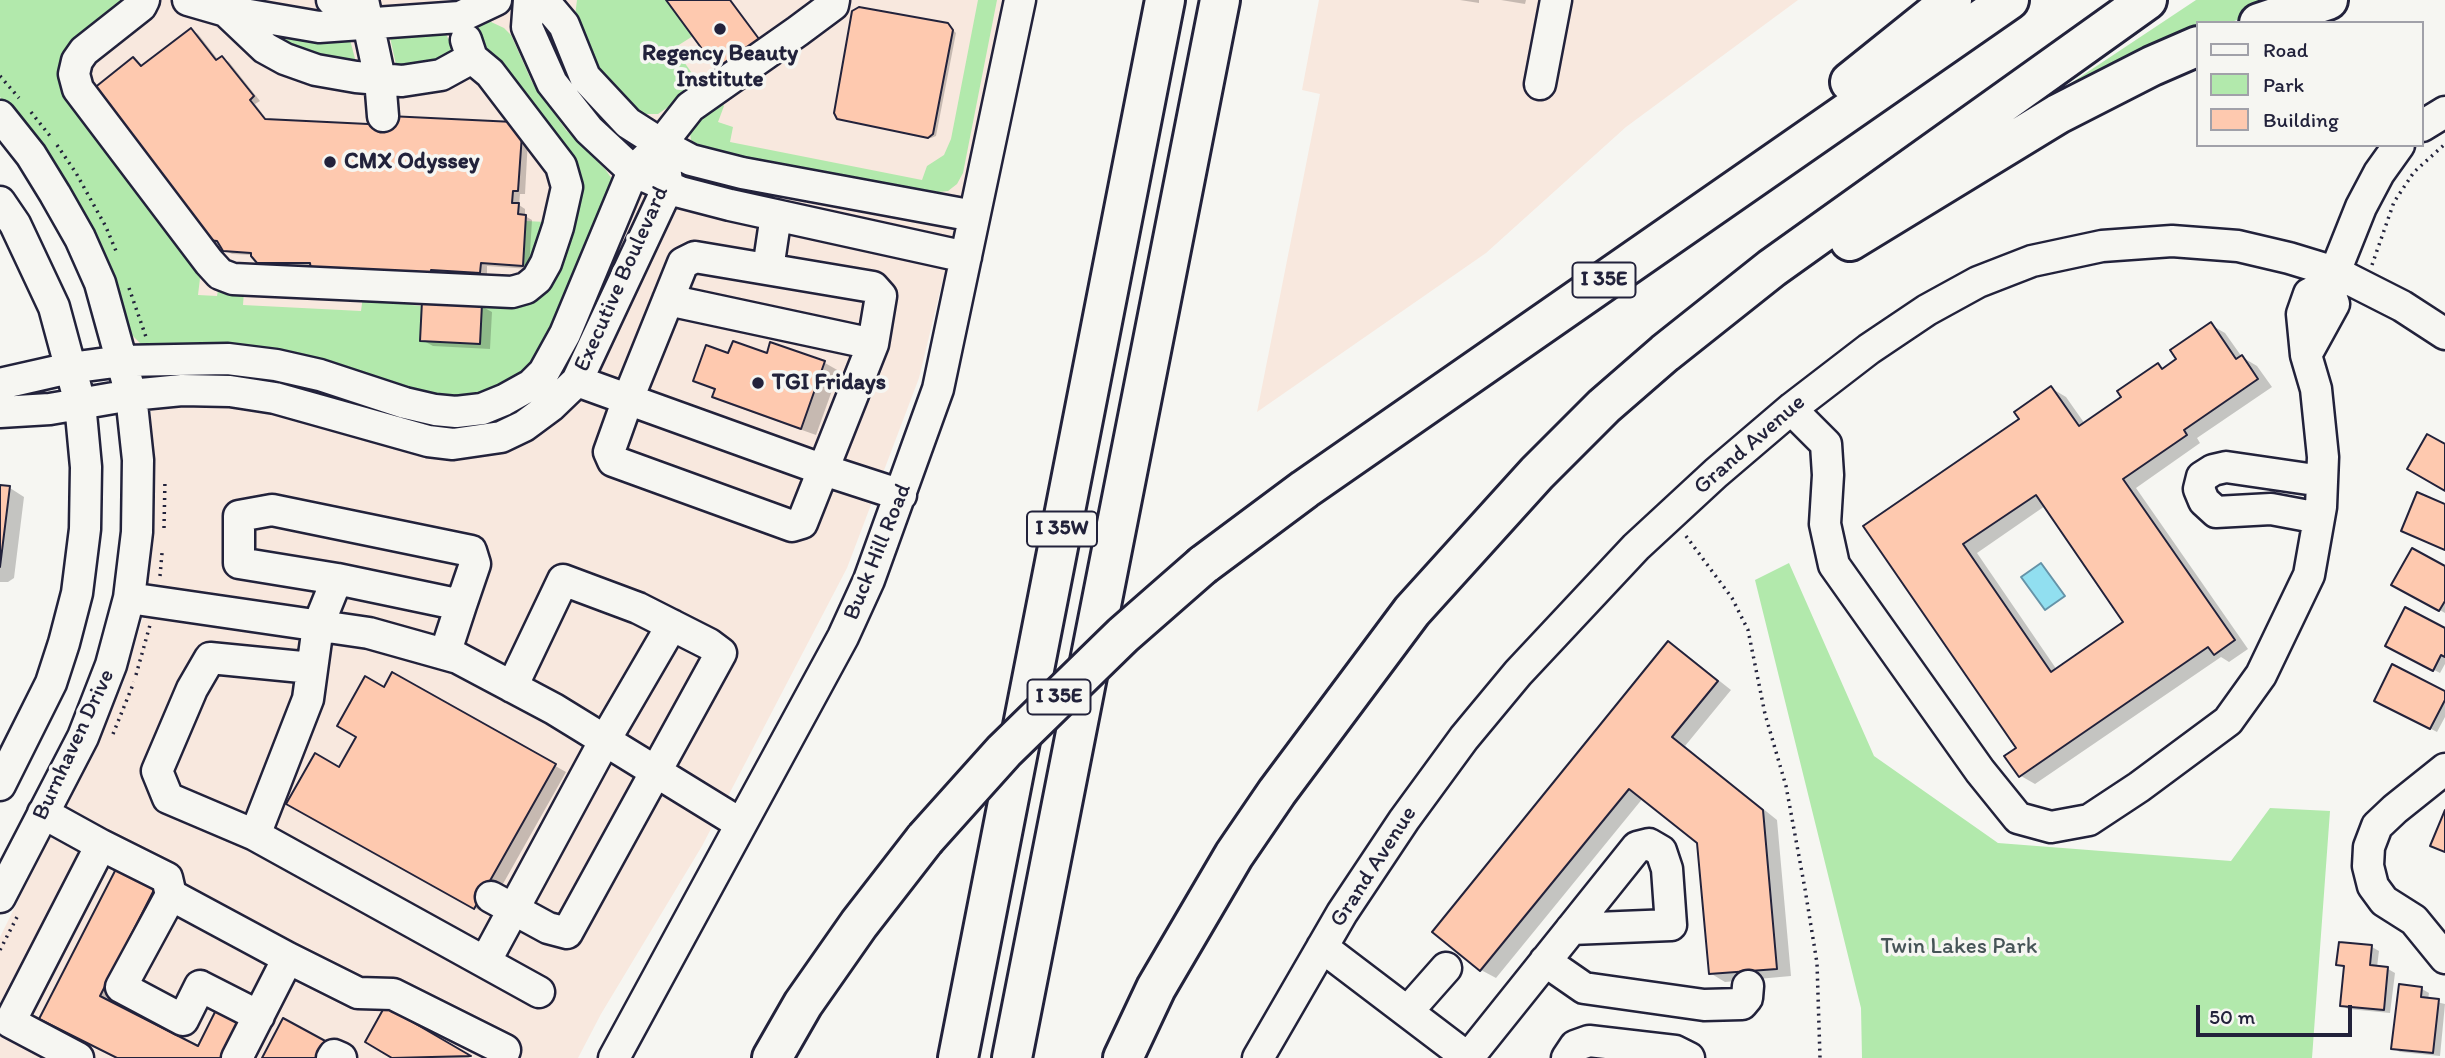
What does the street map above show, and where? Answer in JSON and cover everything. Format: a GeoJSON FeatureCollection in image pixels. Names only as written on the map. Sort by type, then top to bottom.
{"type":"FeatureCollection","features":[{"type":"Feature","properties":{"kind":"highway","name":"I 35W"},"geometry":{"type":"LineString","coordinates":[[958,1058],[1166,0]]}},
{"type":"Feature","properties":{"kind":"highway","name":"I 35W"},"geometry":{"type":"LineString","coordinates":[[1012,1058],[1220,0]]}},
{"type":"Feature","properties":{"kind":"highway"},"geometry":{"type":"LineString","coordinates":[[1581,296],[1952,0]]}},
{"type":"Feature","properties":{"kind":"highway","name":"I 35E"},"geometry":{"type":"LineString","coordinates":[[772,1058],[803,1004],[859,924],[925,839],[1004,751],[1124,635],[1203,565],[1305,489],[2009,0]]}},
{"type":"Feature","properties":{"kind":"highway"},"geometry":{"type":"LineString","coordinates":[[1123,1058],[1156,988],[1234,855],[1412,611],[1537,473],[1604,406],[1665,353],[1772,268],[2147,0]]}},
{"type":"Feature","properties":{"kind":"highway"},"geometry":{"type":"LineString","coordinates":[[2265,21],[2328,0]]}},
{"type":"Feature","properties":{"kind":"highway"},"geometry":{"type":"LineString","coordinates":[[1665,353],[2058,114],[2152,66],[2196,48]]}},
{"type":"Feature","properties":{"kind":"street"},"geometry":{"type":"LineString","coordinates":[[144,0],[141,6],[76,61],[74,74],[78,89],[220,274],[233,279],[512,292],[526,288],[537,279],[547,263],[567,187],[561,166],[490,73],[472,58],[460,18]]}},
{"type":"Feature","properties":{"kind":"street"},"geometry":{"type":"LineString","coordinates":[[188,0],[226,11],[319,27],[364,8]]}},
{"type":"Feature","properties":{"kind":"street"},"geometry":{"type":"LineString","coordinates":[[332,0],[364,8],[460,18],[496,0]]}},
{"type":"Feature","properties":{"kind":"street"},"geometry":{"type":"LineString","coordinates":[[529,0],[527,27],[552,83],[589,130],[633,170],[680,192],[966,257]]}},
{"type":"Feature","properties":{"kind":"street"},"geometry":{"type":"LineString","coordinates":[[543,0],[564,25],[585,77],[628,123],[691,160],[742,173],[974,216]]}},
{"type":"Feature","properties":{"kind":"street"},"geometry":{"type":"LineString","coordinates":[[661,144],[690,107],[816,18],[833,5],[834,0]]}},
{"type":"Feature","properties":{"kind":"street","name":"Buck Hill Road"},"geometry":{"type":"LineString","coordinates":[[614,1058],[844,637],[869,580],[938,389],[1020,0]]}},
{"type":"Feature","properties":{"kind":"street"},"geometry":{"type":"LineString","coordinates":[[1540,84],[1556,0]]}},
{"type":"Feature","properties":{"kind":"street"},"geometry":{"type":"LineString","coordinates":[[364,8],[380,79],[383,116]]}},
{"type":"Feature","properties":{"kind":"street"},"geometry":{"type":"LineString","coordinates":[[226,11],[265,48],[285,59],[316,70],[402,80],[441,75],[472,58]]}},
{"type":"Feature","properties":{"kind":"street"},"geometry":{"type":"LineString","coordinates":[[2424,125],[2445,112]]}},
{"type":"Feature","properties":{"kind":"street","name":"Burnhaven Drive"},"geometry":{"type":"LineString","coordinates":[[0,116],[31,155],[80,238],[100,283],[131,395],[138,460],[137,532],[129,598],[111,665],[83,737],[0,897]]}},
{"type":"Feature","properties":{"kind":"street","name":"Executive Boulevard"},"geometry":{"type":"LineString","coordinates":[[0,384],[70,368],[122,361],[228,359],[276,365],[320,375],[435,410],[456,412],[482,409],[531,385],[544,372],[565,334],[633,170],[661,144]]}},
{"type":"Feature","properties":{"kind":"street","name":"Executive Boulevard"},"geometry":{"type":"LineString","coordinates":[[0,412],[50,409],[80,402],[182,390],[230,391],[275,398],[405,435],[453,444],[500,437],[524,426],[577,381],[668,187],[661,144]]}},
{"type":"Feature","properties":{"kind":"street"},"geometry":{"type":"LineString","coordinates":[[1791,409],[1826,444],[1828,475],[1825,524],[1834,565],[1980,771],[2018,818],[2051,827],[2089,820],[2139,788],[2228,721],[2261,675],[2309,575],[2319,518],[2323,457],[2316,389],[2306,355],[2302,314],[2309,293],[2331,279],[2361,207],[2379,173],[2398,147]]}},
{"type":"Feature","properties":{"kind":"street","name":"Burnhaven Drive"},"geometry":{"type":"LineString","coordinates":[[0,202],[15,224],[54,306],[80,402],[86,467],[85,529],[77,593],[51,683],[10,742],[0,785]]}},
{"type":"Feature","properties":{"kind":"street"},"geometry":{"type":"LineString","coordinates":[[768,270],[776,215]]}},
{"type":"Feature","properties":{"kind":"street","name":"Grand Avenue"},"geometry":{"type":"LineString","coordinates":[[1258,1058],[1322,947],[1404,820],[1464,738],[1518,673],[1636,547],[1716,473],[1791,409],[1869,349],[1927,310],[1978,282],[2032,261],[2102,246],[2172,241],[2238,246],[2289,258],[2331,279],[2364,285],[2445,334]]}},
{"type":"Feature","properties":{"kind":"street"},"geometry":{"type":"LineString","coordinates":[[695,257],[873,287],[881,296],[873,344],[802,523],[792,526],[613,461],[609,452],[668,300],[683,263],[695,257]]}},
{"type":"Feature","properties":{"kind":"street"},"geometry":{"type":"LineString","coordinates":[[668,300],[873,344]]}},
{"type":"Feature","properties":{"kind":"street"},"geometry":{"type":"LineString","coordinates":[[577,381],[901,495]]}},
{"type":"Feature","properties":{"kind":"street"},"geometry":{"type":"LineString","coordinates":[[2319,518],[2271,509],[2216,512],[2204,501],[2199,489],[2202,477],[2213,470],[2226,467],[2322,481]]}},
{"type":"Feature","properties":{"kind":"street"},"geometry":{"type":"LineString","coordinates":[[445,654],[461,606],[475,564],[471,551],[272,510],[239,516],[239,563],[337,579],[461,606]]}},
{"type":"Feature","properties":{"kind":"street"},"geometry":{"type":"LineString","coordinates":[[255,835],[308,699],[318,626],[337,579]]}},
{"type":"Feature","properties":{"kind":"street"},"geometry":{"type":"LineString","coordinates":[[502,903],[548,928],[567,933],[721,653],[709,644],[638,608],[563,580],[512,687]]}},
{"type":"Feature","properties":{"kind":"street"},"geometry":{"type":"LineString","coordinates":[[129,598],[369,634],[458,658],[554,709],[741,824]]}},
{"type":"Feature","properties":{"kind":"street"},"geometry":{"type":"LineString","coordinates":[[485,962],[502,903],[605,740],[672,625]]}},
{"type":"Feature","properties":{"kind":"street"},"geometry":{"type":"LineString","coordinates":[[312,668],[210,658],[192,688],[157,771],[168,798],[255,835],[539,992]]}},
{"type":"Feature","properties":{"kind":"street"},"geometry":{"type":"LineString","coordinates":[[2445,769],[2377,826],[2369,847],[2368,866],[2373,886],[2384,901],[2414,920],[2445,958]]}},
{"type":"Feature","properties":{"kind":"street"},"geometry":{"type":"LineString","coordinates":[[43,813],[167,878],[171,895],[121,987],[183,1020],[200,986],[259,1016]]}},
{"type":"Feature","properties":{"kind":"street"},"geometry":{"type":"LineString","coordinates":[[78,1058],[10,1022],[102,845]]}},
{"type":"Feature","properties":{"kind":"street"},"geometry":{"type":"LineString","coordinates":[[171,895],[358,993],[393,994],[505,1050],[502,1058]]}},
{"type":"Feature","properties":{"kind":"street"},"geometry":{"type":"LineString","coordinates":[[2414,920],[2445,923]]}},
{"type":"Feature","properties":{"kind":"street"},"geometry":{"type":"LineString","coordinates":[[1322,947],[1468,1058],[1571,929]]}},
{"type":"Feature","properties":{"kind":"street"},"geometry":{"type":"LineString","coordinates":[[237,1058],[288,958]]}},
{"type":"Feature","properties":{"kind":"street"},"geometry":{"type":"LineString","coordinates":[[1545,961],[1584,988],[1704,1005],[1742,1004],[1747,998],[1748,986]]}},
{"type":"Feature","properties":{"kind":"street"},"geometry":{"type":"LineString","coordinates":[[1408,1011],[1446,968]]}},
{"type":"Feature","properties":{"kind":"street"},"geometry":{"type":"LineString","coordinates":[[1567,1058],[1575,1046],[1589,1041],[1675,1051],[1689,1058]]}},
{"type":"Feature","properties":{"kind":"street"},"geometry":{"type":"LineString","coordinates":[[332,1058],[334,1055],[341,1058]]}},
{"type":"Feature","properties":{"kind":"path"},"geometry":{"type":"LineString","coordinates":[[2364,285],[2394,202],[2414,172],[2445,144]]}},
{"type":"Feature","properties":{"kind":"path"},"geometry":{"type":"LineString","coordinates":[[1686,536],[1732,598],[1748,630],[1765,715],[1786,786],[1803,875],[1817,963],[1820,1058]]}},
{"type":"Feature","properties":{"kind":"shaded area"},"geometry":{"type":"Polygon","coordinates":[[[0,0],[1002,0],[962,201],[919,378],[847,568],[702,846],[601,1014],[578,1058],[0,1058],[0,937],[123,684],[143,617],[152,512],[151,412],[114,276],[0,0]]]}},
{"type":"Feature","properties":{"kind":"shaded area"},"geometry":{"type":"Polygon","coordinates":[[[1319,0],[1798,0],[1626,127],[1486,253],[1257,412],[1320,94],[1302,90],[1319,0]]]}},
{"type":"Feature","properties":{"kind":"green space"},"geometry":{"type":"Polygon","coordinates":[[[0,0],[128,0],[69,49],[201,270],[198,295],[217,296],[219,284],[244,291],[243,305],[361,311],[363,296],[413,295],[412,305],[422,306],[421,341],[479,344],[482,299],[518,300],[579,193],[522,98],[478,38],[476,30],[480,23],[489,21],[504,28],[511,35],[532,82],[548,105],[566,130],[612,179],[610,197],[544,345],[534,361],[513,381],[481,395],[459,398],[430,394],[328,364],[202,345],[141,344],[131,334],[110,276],[47,154],[0,97],[0,0]]]}},
{"type":"Feature","properties":{"kind":"green space"},"geometry":{"type":"Polygon","coordinates":[[[577,0],[666,0],[693,36],[674,48],[694,76],[697,83],[694,89],[658,114],[644,114],[623,98],[595,62],[575,16],[577,0]]]}},
{"type":"Feature","properties":{"kind":"green space"},"geometry":{"type":"Polygon","coordinates":[[[978,0],[997,0],[963,173],[957,184],[948,191],[930,193],[731,155],[704,148],[691,140],[689,126],[720,101],[724,106],[718,122],[733,127],[730,142],[922,180],[927,166],[944,155],[951,139],[978,0]]]}},
{"type":"Feature","properties":{"kind":"green space"},"geometry":{"type":"Polygon","coordinates":[[[2196,0],[2288,0],[2234,21],[2196,21],[2196,37],[2044,101],[2196,0]]]}},
{"type":"Feature","properties":{"kind":"green space"},"geometry":{"type":"Polygon","coordinates":[[[270,30],[349,36],[357,66],[321,58],[272,38],[270,30]]]}},
{"type":"Feature","properties":{"kind":"green space"},"geometry":{"type":"Polygon","coordinates":[[[440,31],[446,34],[452,47],[446,61],[397,69],[389,33],[440,31]]]}},
{"type":"Feature","properties":{"kind":"green space"},"geometry":{"type":"Polygon","coordinates":[[[526,221],[546,222],[534,265],[523,266],[526,221]]]}},
{"type":"Feature","properties":{"kind":"green space","name":"Twin Lakes Park"},"geometry":{"type":"Polygon","coordinates":[[[1789,563],[1874,756],[1998,843],[2231,861],[2270,808],[2330,811],[2312,1058],[1862,1058],[1861,1008],[1755,580],[1789,563]]]}},
{"type":"Feature","properties":{"kind":"water"},"geometry":{"type":"Polygon","coordinates":[[[2041,563],[2065,596],[2045,610],[2021,577],[2041,563]]]}},
{"type":"Feature","properties":{"kind":"building","name":"Regency Beauty Institute"},"geometry":{"type":"Polygon","coordinates":[[[666,0],[730,0],[765,47],[733,70],[716,68],[666,0]]]}},
{"type":"Feature","properties":{"kind":"building"},"geometry":{"type":"Polygon","coordinates":[[[859,7],[948,23],[953,30],[933,134],[928,138],[837,119],[834,113],[852,11],[859,7]]]}},
{"type":"Feature","properties":{"kind":"building","name":"CMX Odyssey"},"geometry":{"type":"Polygon","coordinates":[[[191,28],[216,60],[222,56],[254,96],[250,100],[265,119],[368,124],[368,115],[514,122],[522,134],[518,191],[513,191],[512,203],[519,203],[518,214],[526,215],[523,266],[481,263],[480,273],[431,270],[430,278],[311,270],[310,263],[257,263],[251,253],[223,251],[217,241],[200,239],[93,89],[133,57],[141,66],[191,28]]]}},
{"type":"Feature","properties":{"kind":"building"},"geometry":{"type":"Polygon","coordinates":[[[422,301],[482,304],[480,344],[420,341],[422,301]]]}},
{"type":"Feature","properties":{"kind":"building"},"geometry":{"type":"Polygon","coordinates":[[[2211,322],[2236,359],[2242,355],[2258,379],[2184,430],[2187,435],[2123,479],[2235,640],[2214,655],[2208,647],[2019,777],[2004,756],[2016,748],[1863,526],[2019,419],[2014,412],[2051,386],[2079,426],[2121,397],[2117,391],[2158,363],[2162,369],[2176,359],[2170,350],[2211,322]],[[2036,495],[1963,544],[2051,672],[2123,622],[2036,495]]]}},
{"type":"Feature","properties":{"kind":"building","name":"TGI Fridays"},"geometry":{"type":"Polygon","coordinates":[[[733,341],[767,353],[770,342],[825,361],[801,429],[712,397],[715,389],[693,381],[706,345],[728,353],[733,341]]]}},
{"type":"Feature","properties":{"kind":"building"},"geometry":{"type":"Polygon","coordinates":[[[2427,434],[2445,444],[2445,491],[2407,469],[2427,434]]]}},
{"type":"Feature","properties":{"kind":"building"},"geometry":{"type":"Polygon","coordinates":[[[0,485],[10,486],[0,567],[0,485]]]}},
{"type":"Feature","properties":{"kind":"building"},"geometry":{"type":"Polygon","coordinates":[[[2417,492],[2445,504],[2445,550],[2401,531],[2417,492]]]}},
{"type":"Feature","properties":{"kind":"building"},"geometry":{"type":"Polygon","coordinates":[[[2412,548],[2445,566],[2445,601],[2439,611],[2391,585],[2412,548]]]}},
{"type":"Feature","properties":{"kind":"building"},"geometry":{"type":"Polygon","coordinates":[[[2405,607],[2445,628],[2445,657],[2441,655],[2433,671],[2385,646],[2405,607]]]}},
{"type":"Feature","properties":{"kind":"building"},"geometry":{"type":"Polygon","coordinates":[[[1668,641],[1718,681],[1672,737],[1763,810],[1777,969],[1709,974],[1697,843],[1629,789],[1480,971],[1432,932],[1668,641]]]}},
{"type":"Feature","properties":{"kind":"building"},"geometry":{"type":"Polygon","coordinates":[[[2392,664],[2445,691],[2445,700],[2430,729],[2374,701],[2392,664]]]}},
{"type":"Feature","properties":{"kind":"building"},"geometry":{"type":"Polygon","coordinates":[[[392,672],[556,764],[474,909],[286,804],[315,753],[339,767],[356,737],[337,726],[365,676],[384,687],[392,672]]]}},
{"type":"Feature","properties":{"kind":"building"},"geometry":{"type":"Polygon","coordinates":[[[2445,810],[2445,852],[2430,846],[2445,810]]]}},
{"type":"Feature","properties":{"kind":"building"},"geometry":{"type":"Polygon","coordinates":[[[117,867],[156,886],[100,996],[198,1046],[216,1010],[241,1023],[223,1058],[117,1058],[39,1019],[117,867]]]}},
{"type":"Feature","properties":{"kind":"building"},"geometry":{"type":"Polygon","coordinates":[[[2339,942],[2372,945],[2370,965],[2388,967],[2384,1010],[2340,1006],[2344,966],[2336,965],[2339,942]]]}},
{"type":"Feature","properties":{"kind":"building"},"geometry":{"type":"Polygon","coordinates":[[[2399,984],[2422,987],[2421,997],[2439,999],[2433,1053],[2391,1049],[2399,984]]]}},
{"type":"Feature","properties":{"kind":"building"},"geometry":{"type":"Polygon","coordinates":[[[385,1006],[471,1056],[392,1058],[365,1042],[385,1006]]]}},
{"type":"Feature","properties":{"kind":"building"},"geometry":{"type":"Polygon","coordinates":[[[283,1018],[329,1043],[321,1058],[262,1058],[283,1018]]]}},
{"type":"Feature","properties":{"kind":"place","name":"Regency Beauty Institute"},"geometry":{"type":"Point","coordinates":[720,29]}},
{"type":"Feature","properties":{"kind":"place","name":"CMX Odyssey"},"geometry":{"type":"Point","coordinates":[330,162]}},
{"type":"Feature","properties":{"kind":"place","name":"TGI Fridays"},"geometry":{"type":"Point","coordinates":[758,383]}}]}
